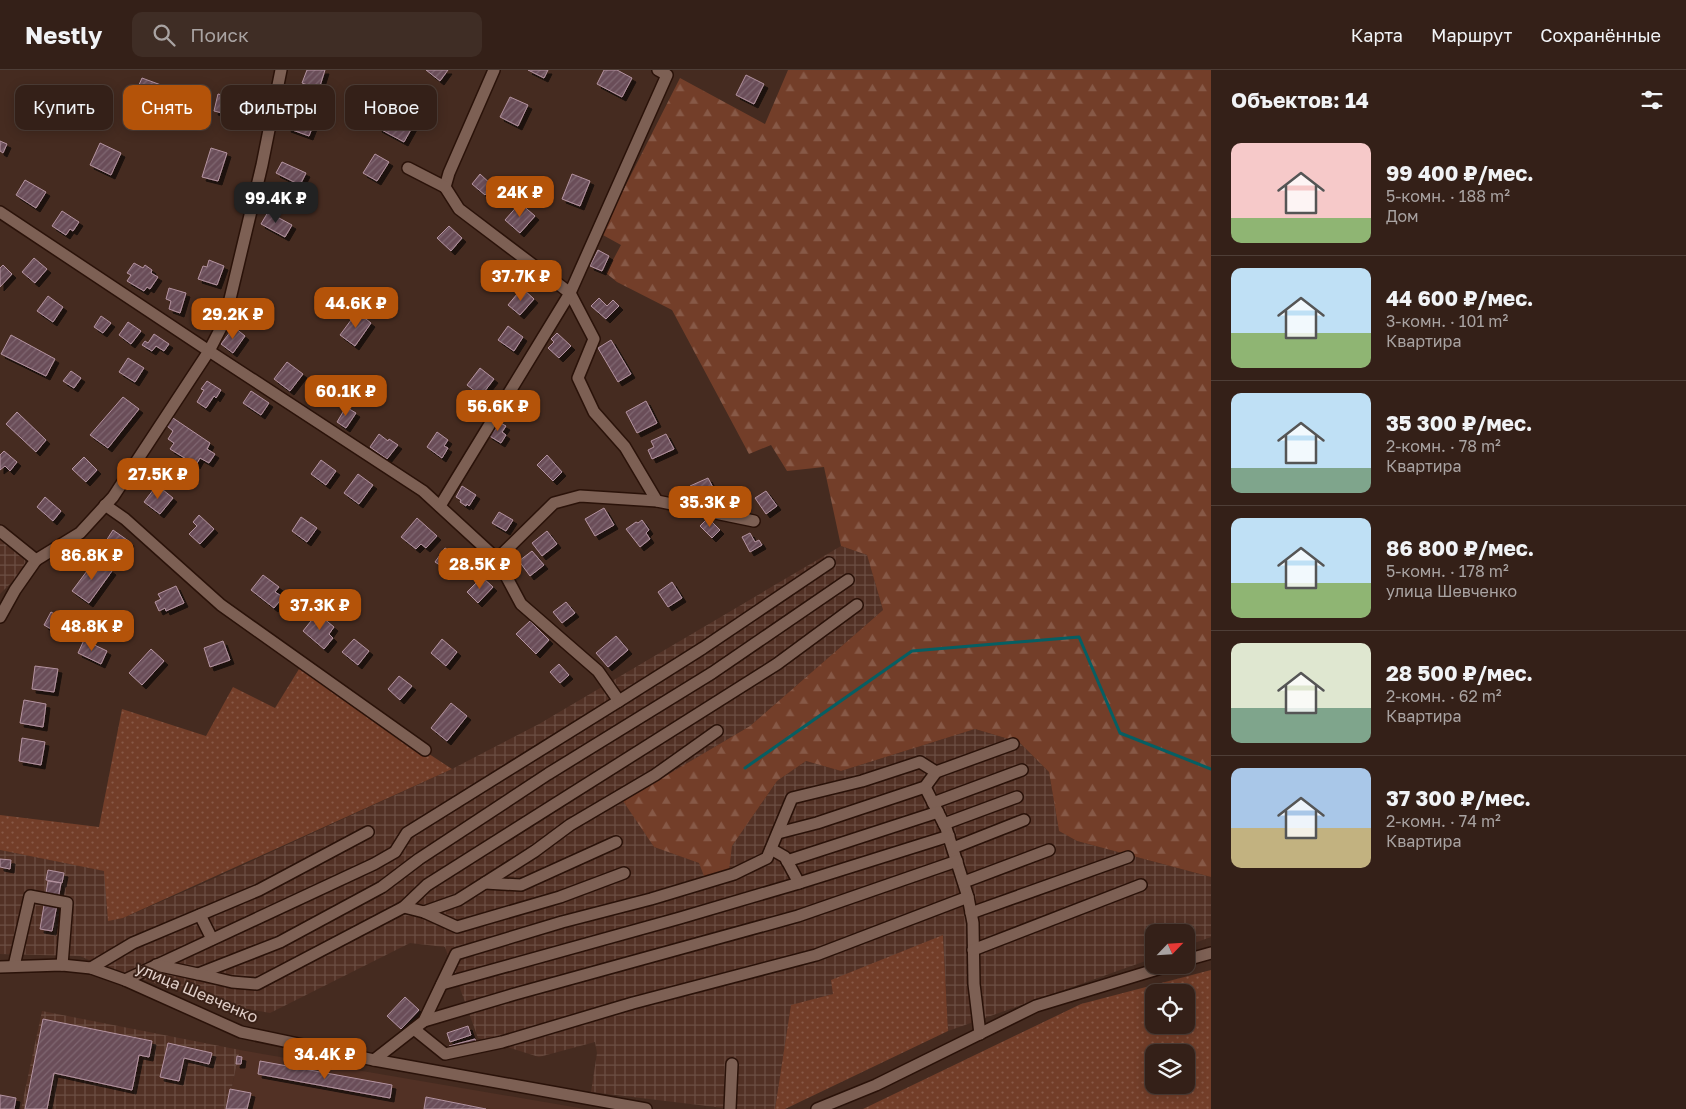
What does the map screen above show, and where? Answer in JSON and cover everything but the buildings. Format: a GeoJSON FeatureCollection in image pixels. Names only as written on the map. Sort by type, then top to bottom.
{"type":"FeatureCollection","features":[{"type":"Feature","properties":{"kind":"street"},"geometry":{"type":"LineString","coordinates":[[0,618],[15,590],[36,560],[80,533],[113,497],[209,351],[225,320],[262,165],[281,70]]}},
{"type":"Feature","properties":{"kind":"street"},"geometry":{"type":"LineString","coordinates":[[445,187],[449,173],[494,70]]}},
{"type":"Feature","properties":{"kind":"street"},"geometry":{"type":"LineString","coordinates":[[440,506],[570,293],[664,73]]}},
{"type":"Feature","properties":{"kind":"street"},"geometry":{"type":"LineString","coordinates":[[408,168],[445,187],[459,209],[570,293],[594,339],[578,378],[594,412],[625,447],[657,501]]}},
{"type":"Feature","properties":{"kind":"street"},"geometry":{"type":"LineString","coordinates":[[0,212],[424,491],[496,559],[521,604],[598,671],[619,701]]}},
{"type":"Feature","properties":{"kind":"street"},"geometry":{"type":"LineString","coordinates":[[496,559],[554,504],[580,496],[657,501],[754,521]]}},
{"type":"Feature","properties":{"kind":"street"},"geometry":{"type":"LineString","coordinates":[[106,505],[125,519],[220,605],[425,750]]}},
{"type":"Feature","properties":{"kind":"street"},"geometry":{"type":"LineString","coordinates":[[0,531],[36,560]]}},
{"type":"Feature","properties":{"kind":"street"},"geometry":{"type":"LineString","coordinates":[[125,980],[374,864],[395,852],[407,833],[703,648],[829,563]]}},
{"type":"Feature","properties":{"kind":"street"},"geometry":{"type":"LineString","coordinates":[[198,974],[280,942],[382,887],[419,859],[516,795],[712,673],[848,580]]}},
{"type":"Feature","properties":{"kind":"street"},"geometry":{"type":"LineString","coordinates":[[156,965],[232,982],[257,984],[404,907],[427,885],[777,664],[857,605]]}},
{"type":"Feature","properties":{"kind":"street"},"geometry":{"type":"LineString","coordinates":[[424,912],[458,900],[535,851],[570,825],[655,775],[718,732]]}},
{"type":"Feature","properties":{"kind":"street"},"geometry":{"type":"LineString","coordinates":[[778,833],[817,823],[925,787],[936,772],[1013,744]]}},
{"type":"Feature","properties":{"kind":"street"},"geometry":{"type":"LineString","coordinates":[[424,1021],[456,954],[734,874],[767,858],[792,798],[862,781],[920,762],[936,772]]}},
{"type":"Feature","properties":{"kind":"street"},"geometry":{"type":"LineString","coordinates":[[787,861],[936,808],[1022,770]]}},
{"type":"Feature","properties":{"kind":"street"},"geometry":{"type":"LineString","coordinates":[[925,787],[949,836],[968,897],[971,913],[974,984],[980,1034]]}},
{"type":"Feature","properties":{"kind":"street"},"geometry":{"type":"LineString","coordinates":[[944,824],[1017,797]]}},
{"type":"Feature","properties":{"kind":"street"},"geometry":{"type":"LineString","coordinates":[[952,848],[1024,820]]}},
{"type":"Feature","properties":{"kind":"street"},"geometry":{"type":"LineString","coordinates":[[92,968],[133,943],[260,890],[368,832]]}},
{"type":"Feature","properties":{"kind":"street"},"geometry":{"type":"LineString","coordinates":[[442,984],[680,918],[949,836]]}},
{"type":"Feature","properties":{"kind":"street"},"geometry":{"type":"LineString","coordinates":[[485,883],[521,885],[616,842]]}},
{"type":"Feature","properties":{"kind":"street"},"geometry":{"type":"LineString","coordinates":[[772,848],[785,857],[799,883]]}},
{"type":"Feature","properties":{"kind":"street"},"geometry":{"type":"LineString","coordinates":[[964,882],[1049,850]]}},
{"type":"Feature","properties":{"kind":"street"},"geometry":{"type":"LineString","coordinates":[[971,913],[1128,857]]}},
{"type":"Feature","properties":{"kind":"street"},"geometry":{"type":"LineString","coordinates":[[374,1060],[424,1021],[798,916],[957,860]]}},
{"type":"Feature","properties":{"kind":"street"},"geometry":{"type":"LineString","coordinates":[[404,907],[424,912],[457,927],[560,897],[624,873]]}},
{"type":"Feature","properties":{"kind":"street"},"geometry":{"type":"LineString","coordinates":[[973,950],[1142,885]]}},
{"type":"Feature","properties":{"kind":"street"},"geometry":{"type":"LineString","coordinates":[[14,966],[30,896],[67,903],[62,965]]}},
{"type":"Feature","properties":{"kind":"street"},"geometry":{"type":"LineString","coordinates":[[414,1029],[445,1054],[502,1042],[633,1003],[816,955],[968,897]]}},
{"type":"Feature","properties":{"kind":"street"},"geometry":{"type":"LineString","coordinates":[[200,915],[212,939]]}},
{"type":"Feature","properties":{"kind":"street"},"geometry":{"type":"LineString","coordinates":[[1195,957],[1211,953]]}},
{"type":"Feature","properties":{"kind":"street","name":"улица Шевченко"},"geometry":{"type":"LineString","coordinates":[[0,967],[62,965],[92,968],[125,980],[241,1032],[374,1060],[646,1109]]}},
{"type":"Feature","properties":{"kind":"street"},"geometry":{"type":"LineString","coordinates":[[817,1109],[876,1085],[1036,1006],[1145,973]]}},
{"type":"Feature","properties":{"kind":"street"},"geometry":{"type":"LineString","coordinates":[[730,1109],[732,1064]]}},
{"type":"Feature","properties":{"kind":"shaded area"},"geometry":{"type":"Polygon","coordinates":[[[0,531],[23,546],[26,568],[0,594],[0,531]]]}},
{"type":"Feature","properties":{"kind":"shaded area"},"geometry":{"type":"Polygon","coordinates":[[[841,546],[867,555],[883,610],[750,726],[624,801],[654,847],[700,863],[732,846],[777,781],[806,761],[841,771],[975,729],[1019,742],[1049,772],[1059,831],[1077,841],[1211,877],[1211,937],[1195,943],[1195,924],[1145,924],[1145,961],[948,1031],[943,935],[833,994],[791,1006],[775,1109],[732,1109],[591,1092],[597,1053],[595,1042],[539,1057],[478,1038],[445,947],[410,943],[270,1013],[210,1002],[98,964],[80,956],[0,954],[0,850],[105,871],[108,920],[123,918],[202,884],[452,769],[539,724],[841,546]]]}},
{"type":"Feature","properties":{"kind":"shaded area"},"geometry":{"type":"Polygon","coordinates":[[[42,1011],[240,1050],[227,1109],[21,1109],[42,1011]]]}},
{"type":"Feature","properties":{"kind":"shaded area"},"geometry":{"type":"Polygon","coordinates":[[[240,1050],[585,1109],[227,1109],[240,1050]]]}},
{"type":"Feature","properties":{"kind":"green space"},"geometry":{"type":"Polygon","coordinates":[[[788,70],[1211,70],[1211,877],[1077,841],[1059,831],[1049,772],[1019,742],[975,729],[841,771],[806,761],[777,781],[732,846],[729,870],[704,876],[699,863],[654,847],[623,801],[750,726],[883,610],[867,555],[841,546],[824,467],[787,471],[771,445],[749,454],[672,310],[617,282],[606,273],[621,245],[601,234],[680,78],[765,124],[788,70]]]}},
{"type":"Feature","properties":{"kind":"green space"},"geometry":{"type":"Polygon","coordinates":[[[299,669],[452,769],[123,918],[108,921],[104,871],[0,850],[0,815],[99,827],[122,709],[206,736],[233,687],[275,708],[299,669]]]}},
{"type":"Feature","properties":{"kind":"green space"},"geometry":{"type":"Polygon","coordinates":[[[943,935],[948,1031],[785,1109],[775,1109],[791,1005],[833,994],[831,980],[943,935]]]}},
{"type":"Feature","properties":{"kind":"green space"},"geometry":{"type":"Polygon","coordinates":[[[1211,970],[1211,1109],[863,1109],[1081,1004],[1145,987],[1145,1034],[1195,1034],[1195,984],[1157,984],[1211,970]]]}},
{"type":"Feature","properties":{"kind":"waterway"},"geometry":{"type":"LineString","coordinates":[[745,768],[912,651],[1079,637],[1120,733],[1211,769]]}}]}
